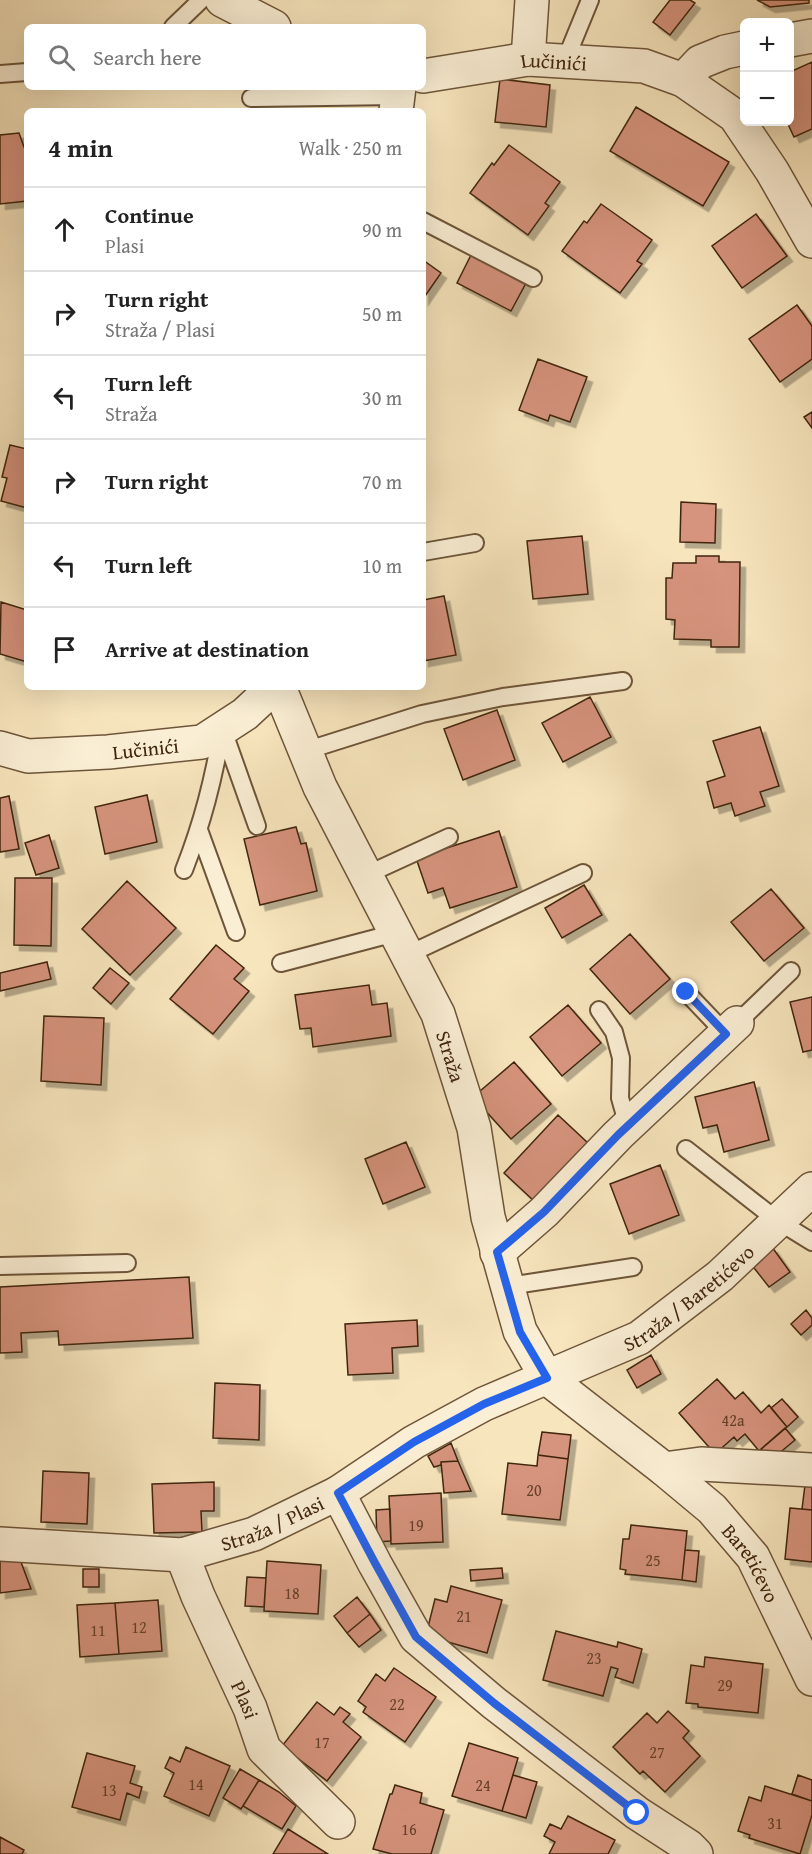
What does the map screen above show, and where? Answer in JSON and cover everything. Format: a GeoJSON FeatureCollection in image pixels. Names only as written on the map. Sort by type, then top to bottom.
{"type":"FeatureCollection","features":[{"type":"Feature","properties":{"kind":"street"},"geometry":{"type":"LineString","coordinates":[[222,0],[268,24]]}},
{"type":"Feature","properties":{"kind":"street"},"geometry":{"type":"LineString","coordinates":[[528,59],[532,0]]}},
{"type":"Feature","properties":{"kind":"street"},"geometry":{"type":"LineString","coordinates":[[794,39],[812,36]]}},
{"type":"Feature","properties":{"kind":"street"},"geometry":{"type":"LineString","coordinates":[[740,49],[724,52],[700,62],[683,80],[735,116],[772,171],[812,241]]}},
{"type":"Feature","properties":{"kind":"street","name":"Lučinići"},"geometry":{"type":"LineString","coordinates":[[426,86],[528,59],[644,66],[683,80]]}},
{"type":"Feature","properties":{"kind":"street","name":"Lučinići"},"geometry":{"type":"LineString","coordinates":[[0,748],[28,756],[108,752],[202,742],[245,714],[273,690]]}},
{"type":"Feature","properties":{"kind":"street","name":"Straža"},"geometry":{"type":"LineString","coordinates":[[278,690],[320,787],[438,1014],[474,1128],[488,1216],[520,1332],[547,1378]]}},
{"type":"Feature","properties":{"kind":"street"},"geometry":{"type":"LineString","coordinates":[[497,1252],[544,1212],[628,1126],[731,1028]]}},
{"type":"Feature","properties":{"kind":"street","name":"Straža / Baretićevo"},"geometry":{"type":"LineString","coordinates":[[547,1378],[639,1338],[720,1276],[812,1189]]}},
{"type":"Feature","properties":{"kind":"street","name":"Baretićevo"},"geometry":{"type":"LineString","coordinates":[[547,1378],[712,1509],[753,1557],[812,1678]]}},
{"type":"Feature","properties":{"kind":"street","name":"Straža / Plasi"},"geometry":{"type":"LineString","coordinates":[[0,1544],[182,1555],[254,1534],[338,1493],[414,1442],[484,1404],[547,1378]]}},
{"type":"Feature","properties":{"kind":"street"},"geometry":{"type":"LineString","coordinates":[[664,1469],[701,1464],[812,1470]]}},
{"type":"Feature","properties":{"kind":"street"},"geometry":{"type":"LineString","coordinates":[[338,1493],[416,1637],[504,1711],[637,1813],[688,1846],[696,1854]]}},
{"type":"Feature","properties":{"kind":"street","name":"Plasi"},"geometry":{"type":"LineString","coordinates":[[182,1555],[198,1596],[250,1708],[264,1749],[338,1822]]}},
{"type":"Feature","properties":{"kind":"lane"},"geometry":{"type":"LineString","coordinates":[[176,24],[201,0]]}},
{"type":"Feature","properties":{"kind":"lane"},"geometry":{"type":"LineString","coordinates":[[565,61],[590,0]]}},
{"type":"Feature","properties":{"kind":"lane"},"geometry":{"type":"LineString","coordinates":[[0,74],[24,72]]}},
{"type":"Feature","properties":{"kind":"lane"},"geometry":{"type":"LineString","coordinates":[[251,98],[404,92]]}},
{"type":"Feature","properties":{"kind":"lane"},"geometry":{"type":"LineString","coordinates":[[426,223],[533,278]]}},
{"type":"Feature","properties":{"kind":"lane"},"geometry":{"type":"LineString","coordinates":[[426,551],[475,543]]}},
{"type":"Feature","properties":{"kind":"lane"},"geometry":{"type":"LineString","coordinates":[[305,751],[422,714],[503,697],[622,681]]}},
{"type":"Feature","properties":{"kind":"lane"},"geometry":{"type":"LineString","coordinates":[[223,729],[257,826]]}},
{"type":"Feature","properties":{"kind":"lane"},"geometry":{"type":"LineString","coordinates":[[184,870],[200,830],[214,779],[223,729]]}},
{"type":"Feature","properties":{"kind":"lane"},"geometry":{"type":"LineString","coordinates":[[200,830],[236,932]]}},
{"type":"Feature","properties":{"kind":"lane"},"geometry":{"type":"LineString","coordinates":[[366,875],[449,837]]}},
{"type":"Feature","properties":{"kind":"lane"},"geometry":{"type":"LineString","coordinates":[[280,963],[401,944],[583,873]]}},
{"type":"Feature","properties":{"kind":"lane"},"geometry":{"type":"LineString","coordinates":[[686,992],[731,1028],[791,971]]}},
{"type":"Feature","properties":{"kind":"lane"},"geometry":{"type":"LineString","coordinates":[[599,1011],[614,1032],[621,1058],[620,1098],[628,1126]]}},
{"type":"Feature","properties":{"kind":"lane"},"geometry":{"type":"LineString","coordinates":[[686,1149],[778,1221],[812,1242]]}},
{"type":"Feature","properties":{"kind":"lane"},"geometry":{"type":"LineString","coordinates":[[0,1266],[127,1263]]}},
{"type":"Feature","properties":{"kind":"lane"},"geometry":{"type":"LineString","coordinates":[[508,1286],[633,1267]]}},
{"type":"Feature","properties":{"kind":"building"},"geometry":{"type":"Polygon","coordinates":[[[670,0],[690,0],[695,3],[670,35],[653,22],[670,0]]]}},
{"type":"Feature","properties":{"kind":"building"},"geometry":{"type":"Polygon","coordinates":[[[757,0],[809,0],[809,3],[770,7],[757,0]]]}},
{"type":"Feature","properties":{"kind":"building"},"geometry":{"type":"Polygon","coordinates":[[[812,62],[812,129],[794,137],[789,126],[794,126],[794,70],[812,62]]]}},
{"type":"Feature","properties":{"kind":"building"},"geometry":{"type":"Polygon","coordinates":[[[500,79],[550,85],[546,127],[495,122],[500,79]]]}},
{"type":"Feature","properties":{"kind":"building"},"geometry":{"type":"Polygon","coordinates":[[[636,107],[729,162],[703,206],[610,151],[636,107]]]}},
{"type":"Feature","properties":{"kind":"building"},"geometry":{"type":"Polygon","coordinates":[[[19,133],[24,147],[24,201],[0,204],[0,135],[19,133]]]}},
{"type":"Feature","properties":{"kind":"building"},"geometry":{"type":"Polygon","coordinates":[[[509,145],[560,182],[545,203],[549,206],[528,235],[470,193],[492,163],[494,165],[509,145]]]}},
{"type":"Feature","properties":{"kind":"building"},"geometry":{"type":"Polygon","coordinates":[[[601,204],[652,240],[637,261],[642,264],[620,293],[562,251],[584,221],[587,223],[601,204]]]}},
{"type":"Feature","properties":{"kind":"building"},"geometry":{"type":"Polygon","coordinates":[[[756,214],[787,256],[742,288],[712,246],[756,214]]]}},
{"type":"Feature","properties":{"kind":"building"},"geometry":{"type":"Polygon","coordinates":[[[471,255],[526,283],[511,311],[457,283],[471,255]]]}},
{"type":"Feature","properties":{"kind":"building"},"geometry":{"type":"Polygon","coordinates":[[[426,262],[441,273],[426,295],[426,262]]]}},
{"type":"Feature","properties":{"kind":"building"},"geometry":{"type":"Polygon","coordinates":[[[797,305],[812,326],[812,359],[780,382],[749,339],[797,305]]]}},
{"type":"Feature","properties":{"kind":"building"},"geometry":{"type":"Polygon","coordinates":[[[538,359],[587,377],[570,422],[550,415],[548,421],[519,410],[538,359]]]}},
{"type":"Feature","properties":{"kind":"building"},"geometry":{"type":"Polygon","coordinates":[[[812,412],[812,428],[804,417],[812,412]]]}},
{"type":"Feature","properties":{"kind":"building"},"geometry":{"type":"Polygon","coordinates":[[[10,445],[24,448],[24,507],[1,501],[7,478],[2,477],[10,445]]]}},
{"type":"Feature","properties":{"kind":"building"},"geometry":{"type":"Polygon","coordinates":[[[681,502],[716,504],[715,543],[680,542],[681,502]]]}},
{"type":"Feature","properties":{"kind":"building"},"geometry":{"type":"Polygon","coordinates":[[[582,536],[588,594],[533,599],[527,541],[582,536]]]}},
{"type":"Feature","properties":{"kind":"building"},"geometry":{"type":"Polygon","coordinates":[[[696,556],[719,556],[719,562],[740,562],[739,647],[711,647],[711,640],[674,639],[675,620],[666,619],[666,578],[672,578],[673,563],[696,563],[696,556]]]}},
{"type":"Feature","properties":{"kind":"building"},"geometry":{"type":"Polygon","coordinates":[[[444,596],[456,655],[426,660],[426,599],[444,596]]]}},
{"type":"Feature","properties":{"kind":"building"},"geometry":{"type":"Polygon","coordinates":[[[1,602],[24,609],[24,661],[0,654],[1,602]]]}},
{"type":"Feature","properties":{"kind":"building"},"geometry":{"type":"Polygon","coordinates":[[[590,697],[611,737],[563,762],[542,723],[590,697]]]}},
{"type":"Feature","properties":{"kind":"building"},"geometry":{"type":"Polygon","coordinates":[[[497,710],[515,760],[463,780],[444,729],[497,710]]]}},
{"type":"Feature","properties":{"kind":"building"},"geometry":{"type":"Polygon","coordinates":[[[760,727],[779,786],[760,792],[765,806],[735,816],[731,803],[714,808],[707,782],[725,776],[713,741],[760,727]]]}},
{"type":"Feature","properties":{"kind":"building"},"geometry":{"type":"Polygon","coordinates":[[[147,795],[157,842],[105,854],[95,807],[147,795]]]}},
{"type":"Feature","properties":{"kind":"building"},"geometry":{"type":"Polygon","coordinates":[[[9,796],[19,849],[0,852],[0,798],[9,796]]]}},
{"type":"Feature","properties":{"kind":"building"},"geometry":{"type":"Polygon","coordinates":[[[296,827],[301,844],[306,843],[317,891],[260,905],[244,839],[296,827]]]}},
{"type":"Feature","properties":{"kind":"building"},"geometry":{"type":"Polygon","coordinates":[[[499,831],[517,887],[450,908],[443,888],[428,893],[416,858],[499,831]]]}},
{"type":"Feature","properties":{"kind":"building"},"geometry":{"type":"Polygon","coordinates":[[[49,835],[59,868],[36,875],[25,843],[49,835]]]}},
{"type":"Feature","properties":{"kind":"building"},"geometry":{"type":"Polygon","coordinates":[[[15,878],[52,878],[51,946],[14,945],[15,878]]]}},
{"type":"Feature","properties":{"kind":"building"},"geometry":{"type":"Polygon","coordinates":[[[127,881],[176,928],[130,975],[82,929],[127,881]]]}},
{"type":"Feature","properties":{"kind":"building"},"geometry":{"type":"Polygon","coordinates":[[[584,885],[602,915],[562,938],[545,908],[584,885]]]}},
{"type":"Feature","properties":{"kind":"building"},"geometry":{"type":"Polygon","coordinates":[[[771,889],[804,928],[764,961],[731,922],[771,889]]]}},
{"type":"Feature","properties":{"kind":"building"},"geometry":{"type":"Polygon","coordinates":[[[630,934],[670,979],[630,1014],[590,969],[630,934]]]}},
{"type":"Feature","properties":{"kind":"building"},"geometry":{"type":"Polygon","coordinates":[[[216,945],[244,968],[234,979],[249,991],[213,1034],[170,999],[216,945]]]}},
{"type":"Feature","properties":{"kind":"building"},"geometry":{"type":"Polygon","coordinates":[[[47,962],[51,979],[0,991],[0,973],[47,962]]]}},
{"type":"Feature","properties":{"kind":"building"},"geometry":{"type":"Polygon","coordinates":[[[110,968],[129,983],[111,1004],[93,988],[110,968]]]}},
{"type":"Feature","properties":{"kind":"building"},"geometry":{"type":"Polygon","coordinates":[[[369,985],[372,1005],[387,1003],[391,1036],[313,1047],[311,1028],[300,1029],[295,995],[369,985]]]}},
{"type":"Feature","properties":{"kind":"building"},"geometry":{"type":"Polygon","coordinates":[[[812,997],[812,1050],[803,1052],[790,1002],[812,997]]]}},
{"type":"Feature","properties":{"kind":"building"},"geometry":{"type":"Polygon","coordinates":[[[568,1005],[601,1043],[562,1076],[530,1037],[568,1005]]]}},
{"type":"Feature","properties":{"kind":"building"},"geometry":{"type":"Polygon","coordinates":[[[44,1016],[104,1018],[101,1085],[41,1081],[44,1016]]]}},
{"type":"Feature","properties":{"kind":"building"},"geometry":{"type":"Polygon","coordinates":[[[514,1062],[551,1104],[511,1139],[473,1097],[514,1062]]]}},
{"type":"Feature","properties":{"kind":"building"},"geometry":{"type":"Polygon","coordinates":[[[754,1082],[769,1140],[724,1152],[717,1125],[703,1128],[695,1097],[754,1082]]]}},
{"type":"Feature","properties":{"kind":"building"},"geometry":{"type":"Polygon","coordinates":[[[558,1115],[589,1144],[535,1202],[504,1173],[558,1115]]]}},
{"type":"Feature","properties":{"kind":"building"},"geometry":{"type":"Polygon","coordinates":[[[406,1142],[425,1187],[383,1204],[365,1159],[406,1142]]]}},
{"type":"Feature","properties":{"kind":"building"},"geometry":{"type":"Polygon","coordinates":[[[660,1165],[679,1215],[629,1234],[610,1184],[660,1165]]]}},
{"type":"Feature","properties":{"kind":"building"},"geometry":{"type":"Polygon","coordinates":[[[772,1247],[790,1272],[769,1287],[751,1264],[772,1247]]]}},
{"type":"Feature","properties":{"kind":"building"},"geometry":{"type":"Polygon","coordinates":[[[189,1277],[193,1338],[59,1345],[58,1331],[21,1333],[22,1352],[0,1353],[0,1287],[189,1277]]]}},
{"type":"Feature","properties":{"kind":"building"},"geometry":{"type":"Polygon","coordinates":[[[806,1310],[812,1318],[812,1325],[801,1335],[791,1324],[806,1310]]]}},
{"type":"Feature","properties":{"kind":"building"},"geometry":{"type":"Polygon","coordinates":[[[417,1320],[418,1346],[392,1348],[393,1373],[348,1375],[345,1324],[417,1320]]]}},
{"type":"Feature","properties":{"kind":"building"},"geometry":{"type":"Polygon","coordinates":[[[651,1355],[661,1374],[637,1388],[627,1370],[651,1355]]]}},
{"type":"Feature","properties":{"kind":"building"},"geometry":{"type":"Polygon","coordinates":[[[717,1379],[735,1399],[743,1392],[761,1413],[769,1405],[787,1427],[759,1451],[745,1434],[737,1441],[734,1437],[715,1454],[679,1413],[717,1379]]]}},
{"type":"Feature","properties":{"kind":"building"},"geometry":{"type":"Polygon","coordinates":[[[215,1383],[260,1385],[259,1440],[213,1438],[215,1383]]]}},
{"type":"Feature","properties":{"kind":"building"},"geometry":{"type":"Polygon","coordinates":[[[782,1399],[798,1417],[787,1427],[771,1408],[782,1399]]]}},
{"type":"Feature","properties":{"kind":"building"},"geometry":{"type":"Polygon","coordinates":[[[785,1428],[795,1440],[771,1460],[761,1449],[785,1428]]]}},
{"type":"Feature","properties":{"kind":"building"},"geometry":{"type":"Polygon","coordinates":[[[542,1432],[571,1435],[568,1459],[538,1455],[542,1432]]]}},
{"type":"Feature","properties":{"kind":"building"},"geometry":{"type":"Polygon","coordinates":[[[451,1443],[458,1461],[441,1462],[441,1465],[434,1467],[428,1456],[451,1443]]]}},
{"type":"Feature","properties":{"kind":"building"},"geometry":{"type":"Polygon","coordinates":[[[538,1455],[568,1459],[560,1520],[502,1514],[508,1463],[537,1466],[538,1455]]]}},
{"type":"Feature","properties":{"kind":"building"},"geometry":{"type":"Polygon","coordinates":[[[458,1461],[471,1491],[444,1493],[441,1462],[458,1461]]]}},
{"type":"Feature","properties":{"kind":"building"},"geometry":{"type":"Polygon","coordinates":[[[43,1471],[89,1473],[87,1524],[41,1522],[43,1471]]]}},
{"type":"Feature","properties":{"kind":"building"},"geometry":{"type":"Polygon","coordinates":[[[214,1482],[214,1511],[201,1511],[202,1532],[154,1533],[152,1484],[214,1482]]]}},
{"type":"Feature","properties":{"kind":"building"},"geometry":{"type":"Polygon","coordinates":[[[805,1485],[812,1486],[812,1510],[802,1509],[805,1485]]]}},
{"type":"Feature","properties":{"kind":"building"},"geometry":{"type":"Polygon","coordinates":[[[441,1493],[443,1542],[391,1544],[389,1496],[441,1493]]]}},
{"type":"Feature","properties":{"kind":"building"},"geometry":{"type":"Polygon","coordinates":[[[790,1508],[812,1510],[812,1562],[785,1559],[790,1508]]]}},
{"type":"Feature","properties":{"kind":"building"},"geometry":{"type":"Polygon","coordinates":[[[390,1509],[391,1541],[377,1542],[376,1510],[390,1509]]]}},
{"type":"Feature","properties":{"kind":"building"},"geometry":{"type":"Polygon","coordinates":[[[631,1525],[687,1531],[682,1580],[625,1574],[626,1570],[620,1569],[623,1539],[629,1539],[631,1525]]]}},
{"type":"Feature","properties":{"kind":"building"},"geometry":{"type":"Polygon","coordinates":[[[685,1550],[699,1551],[696,1582],[682,1580],[685,1550]]]}},
{"type":"Feature","properties":{"kind":"building"},"geometry":{"type":"Polygon","coordinates":[[[0,1560],[21,1562],[31,1589],[0,1593],[0,1560]]]}},
{"type":"Feature","properties":{"kind":"building"},"geometry":{"type":"Polygon","coordinates":[[[267,1561],[321,1565],[318,1614],[264,1611],[267,1561]]]}},
{"type":"Feature","properties":{"kind":"building"},"geometry":{"type":"Polygon","coordinates":[[[502,1568],[503,1578],[471,1581],[470,1570],[502,1568]]]}},
{"type":"Feature","properties":{"kind":"building"},"geometry":{"type":"Polygon","coordinates":[[[83,1569],[99,1569],[99,1587],[83,1587],[83,1569]]]}},
{"type":"Feature","properties":{"kind":"building"},"geometry":{"type":"Polygon","coordinates":[[[247,1577],[266,1578],[264,1607],[245,1606],[247,1577]]]}},
{"type":"Feature","properties":{"kind":"building"},"geometry":{"type":"Polygon","coordinates":[[[451,1586],[502,1600],[487,1653],[437,1639],[438,1634],[427,1631],[435,1599],[447,1602],[451,1586]]]}},
{"type":"Feature","properties":{"kind":"building"},"geometry":{"type":"Polygon","coordinates":[[[357,1597],[370,1614],[347,1633],[334,1616],[357,1597]]]}},
{"type":"Feature","properties":{"kind":"building"},"geometry":{"type":"Polygon","coordinates":[[[158,1600],[162,1651],[119,1654],[115,1603],[158,1600]]]}},
{"type":"Feature","properties":{"kind":"building"},"geometry":{"type":"Polygon","coordinates":[[[115,1603],[119,1654],[80,1657],[77,1605],[115,1603]]]}},
{"type":"Feature","properties":{"kind":"building"},"geometry":{"type":"Polygon","coordinates":[[[370,1614],[381,1630],[359,1647],[347,1633],[370,1614]]]}},
{"type":"Feature","properties":{"kind":"building"},"geometry":{"type":"Polygon","coordinates":[[[556,1631],[617,1647],[618,1642],[642,1649],[633,1683],[615,1677],[618,1669],[611,1667],[603,1696],[543,1680],[556,1631]]]}},
{"type":"Feature","properties":{"kind":"building"},"geometry":{"type":"Polygon","coordinates":[[[705,1657],[763,1664],[758,1713],[698,1707],[698,1704],[686,1703],[691,1665],[704,1667],[705,1657]]]}},
{"type":"Feature","properties":{"kind":"building"},"geometry":{"type":"Polygon","coordinates":[[[394,1668],[436,1697],[405,1742],[363,1712],[366,1707],[358,1701],[376,1674],[385,1681],[394,1668]]]}},
{"type":"Feature","properties":{"kind":"building"},"geometry":{"type":"Polygon","coordinates":[[[317,1702],[334,1715],[340,1707],[350,1714],[343,1722],[361,1737],[327,1781],[282,1746],[317,1702]]]}},
{"type":"Feature","properties":{"kind":"building"},"geometry":{"type":"Polygon","coordinates":[[[668,1711],[689,1731],[683,1738],[700,1756],[665,1792],[643,1771],[640,1774],[613,1747],[647,1713],[657,1723],[668,1711]]]}},
{"type":"Feature","properties":{"kind":"building"},"geometry":{"type":"Polygon","coordinates":[[[469,1743],[518,1758],[502,1811],[452,1796],[469,1743]]]}},
{"type":"Feature","properties":{"kind":"building"},"geometry":{"type":"Polygon","coordinates":[[[186,1747],[230,1766],[209,1816],[164,1796],[174,1773],[165,1768],[170,1757],[180,1762],[186,1747]]]}},
{"type":"Feature","properties":{"kind":"building"},"geometry":{"type":"Polygon","coordinates":[[[87,1753],[135,1766],[130,1783],[142,1787],[139,1798],[127,1793],[120,1820],[72,1807],[87,1753]]]}},
{"type":"Feature","properties":{"kind":"building"},"geometry":{"type":"Polygon","coordinates":[[[240,1769],[259,1780],[241,1809],[223,1798],[240,1769]]]}},
{"type":"Feature","properties":{"kind":"building"},"geometry":{"type":"Polygon","coordinates":[[[513,1775],[537,1782],[526,1818],[502,1811],[513,1775]]]}},
{"type":"Feature","properties":{"kind":"building"},"geometry":{"type":"Polygon","coordinates":[[[798,1775],[812,1780],[812,1801],[792,1794],[798,1775]]]}},
{"type":"Feature","properties":{"kind":"building"},"geometry":{"type":"Polygon","coordinates":[[[259,1780],[296,1806],[282,1829],[243,1806],[259,1780]]]}},
{"type":"Feature","properties":{"kind":"building"},"geometry":{"type":"Polygon","coordinates":[[[395,1785],[422,1793],[420,1803],[444,1810],[431,1854],[392,1854],[373,1849],[390,1794],[395,1785]]]}},
{"type":"Feature","properties":{"kind":"building"},"geometry":{"type":"Polygon","coordinates":[[[765,1786],[812,1801],[812,1815],[800,1854],[749,1838],[750,1835],[738,1831],[749,1797],[761,1801],[765,1786]]]}},
{"type":"Feature","properties":{"kind":"building"},"geometry":{"type":"Polygon","coordinates":[[[568,1816],[615,1840],[608,1854],[549,1854],[555,1842],[544,1836],[550,1824],[561,1829],[568,1816]]]}},
{"type":"Feature","properties":{"kind":"building"},"geometry":{"type":"Polygon","coordinates":[[[288,1829],[328,1854],[273,1854],[288,1829]]]}},
{"type":"Feature","properties":{"kind":"building"},"geometry":{"type":"Polygon","coordinates":[[[0,1837],[24,1850],[22,1854],[0,1854],[0,1837]]]}},
{"type":"Feature","properties":{"kind":"route"},"geometry":{"type":"LineString","coordinates":[[637,1813],[494,1703],[416,1637],[338,1493],[414,1442],[484,1404],[547,1378],[520,1332],[497,1252],[544,1212],[618,1135],[726,1034],[686,992]]}}]}
